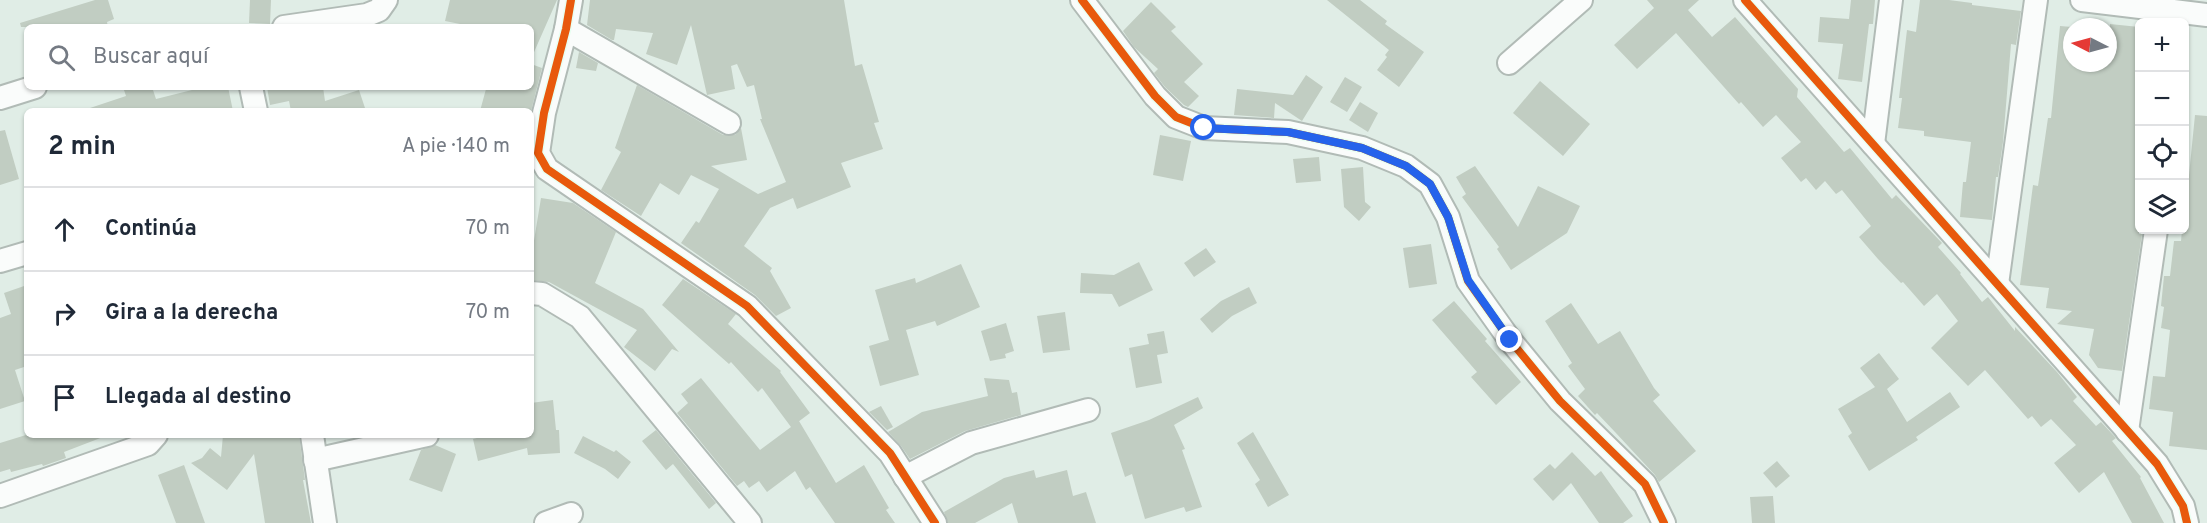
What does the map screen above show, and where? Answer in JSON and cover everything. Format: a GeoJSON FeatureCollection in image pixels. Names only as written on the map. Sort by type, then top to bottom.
{"type":"FeatureCollection","features":[{"type":"Feature","properties":{"kind":"street"},"geometry":{"type":"LineString","coordinates":[[305,24],[367,15],[379,10],[386,0]]}},
{"type":"Feature","properties":{"kind":"street"},"geometry":{"type":"LineString","coordinates":[[571,0],[566,29],[544,113],[538,153],[548,169],[747,306],[890,453],[935,523]]}},
{"type":"Feature","properties":{"kind":"street"},"geometry":{"type":"LineString","coordinates":[[1082,0],[1155,96],[1176,117],[1204,128],[1288,132],[1362,148],[1406,166],[1430,184],[1448,217],[1468,280],[1510,340],[1560,401],[1645,484],[1664,523]]}},
{"type":"Feature","properties":{"kind":"street"},"geometry":{"type":"LineString","coordinates":[[1509,63],[1581,0]]}},
{"type":"Feature","properties":{"kind":"street"},"geometry":{"type":"LineString","coordinates":[[1745,0],[2157,464],[2183,506],[2187,523]]}},
{"type":"Feature","properties":{"kind":"street"},"geometry":{"type":"LineString","coordinates":[[1873,144],[1891,0]]}},
{"type":"Feature","properties":{"kind":"street"},"geometry":{"type":"LineString","coordinates":[[1997,284],[2036,0]]}},
{"type":"Feature","properties":{"kind":"street"},"geometry":{"type":"LineString","coordinates":[[2082,0],[2191,12]]}},
{"type":"Feature","properties":{"kind":"street"},"geometry":{"type":"LineString","coordinates":[[566,29],[729,123]]}},
{"type":"Feature","properties":{"kind":"street"},"geometry":{"type":"LineString","coordinates":[[0,98],[25,90]]}},
{"type":"Feature","properties":{"kind":"street"},"geometry":{"type":"LineString","coordinates":[[252,90],[255,108]]}},
{"type":"Feature","properties":{"kind":"street"},"geometry":{"type":"LineString","coordinates":[[2127,431],[2155,234]]}},
{"type":"Feature","properties":{"kind":"street"},"geometry":{"type":"LineString","coordinates":[[0,261],[24,254]]}},
{"type":"Feature","properties":{"kind":"street"},"geometry":{"type":"LineString","coordinates":[[534,293],[542,294],[580,316],[750,523]]}},
{"type":"Feature","properties":{"kind":"street"},"geometry":{"type":"LineString","coordinates":[[905,477],[971,443],[1088,410]]}},
{"type":"Feature","properties":{"kind":"street"},"geometry":{"type":"LineString","coordinates":[[0,496],[148,444],[153,438]]}},
{"type":"Feature","properties":{"kind":"street"},"geometry":{"type":"LineString","coordinates":[[312,438],[325,523]]}},
{"type":"Feature","properties":{"kind":"street"},"geometry":{"type":"LineString","coordinates":[[315,460],[414,438]]}},
{"type":"Feature","properties":{"kind":"street"},"geometry":{"type":"LineString","coordinates":[[546,523],[571,514]]}},
{"type":"Feature","properties":{"kind":"building"},"geometry":{"type":"Polygon","coordinates":[[[95,0],[108,0],[114,19],[107,22],[107,24],[24,24],[24,27],[21,27],[20,23],[95,0]]]}},
{"type":"Feature","properties":{"kind":"building"},"geometry":{"type":"Polygon","coordinates":[[[250,0],[271,0],[270,24],[249,23],[250,0]]]}},
{"type":"Feature","properties":{"kind":"building"},"geometry":{"type":"Polygon","coordinates":[[[450,0],[557,0],[534,52],[534,24],[460,24],[445,21],[450,0]]]}},
{"type":"Feature","properties":{"kind":"building"},"geometry":{"type":"Polygon","coordinates":[[[590,0],[844,0],[855,66],[862,64],[879,122],[874,123],[883,149],[841,163],[851,187],[797,209],[793,198],[770,208],[744,246],[772,268],[770,271],[791,308],[776,316],[755,295],[681,243],[696,221],[699,223],[719,189],[691,175],[679,195],[660,183],[641,216],[601,190],[621,152],[615,148],[637,85],[723,135],[735,135],[741,128],[747,160],[711,166],[758,194],[786,182],[760,119],[762,119],[754,85],[747,87],[737,64],[731,66],[735,89],[707,95],[691,25],[677,65],[646,54],[653,33],[616,29],[614,40],[612,40],[587,25],[590,0]]]}},
{"type":"Feature","properties":{"kind":"building"},"geometry":{"type":"Polygon","coordinates":[[[1327,0],[1360,0],[1387,21],[1385,24],[1424,52],[1399,87],[1377,70],[1387,57],[1385,55],[1389,50],[1327,0]]]}},
{"type":"Feature","properties":{"kind":"building"},"geometry":{"type":"Polygon","coordinates":[[[1647,0],[1699,0],[1688,10],[1712,37],[1735,17],[1798,89],[1797,97],[1844,152],[1850,148],[1892,199],[1896,195],[1942,243],[1938,247],[1982,302],[1988,297],[2015,331],[2015,327],[2057,372],[2077,397],[2073,401],[2096,426],[2101,422],[2116,438],[2112,441],[2141,477],[2164,523],[2132,523],[2104,472],[2079,493],[2054,463],[2076,445],[2051,419],[2041,427],[2032,416],[2028,419],[1985,370],[1968,386],[1931,348],[1958,321],[1937,294],[1924,306],[1878,259],[1859,237],[1871,226],[1842,190],[1836,194],[1825,181],[1816,190],[1806,178],[1801,182],[1781,158],[1801,142],[1776,115],[1763,127],[1741,102],[1739,104],[1676,33],[1637,69],[1614,45],[1654,8],[1647,0]]]}},
{"type":"Feature","properties":{"kind":"building"},"geometry":{"type":"Polygon","coordinates":[[[1851,0],[1875,0],[1873,24],[1869,24],[1862,82],[1838,79],[1843,44],[1818,42],[1820,17],[1849,19],[1851,0]]]}},
{"type":"Feature","properties":{"kind":"building"},"geometry":{"type":"Polygon","coordinates":[[[1920,0],[1949,0],[2021,11],[2016,45],[2011,44],[2003,142],[1998,177],[1996,177],[1992,220],[1960,217],[1963,182],[1966,182],[1971,142],[1924,136],[1924,131],[1898,128],[1907,30],[1916,32],[1920,0]]]}},
{"type":"Feature","properties":{"kind":"building"},"geometry":{"type":"Polygon","coordinates":[[[1151,2],[1176,27],[1171,31],[1203,64],[1184,82],[1199,96],[1188,107],[1165,87],[1154,73],[1158,69],[1134,47],[1123,31],[1151,2]]]}},
{"type":"Feature","properties":{"kind":"building"},"geometry":{"type":"Polygon","coordinates":[[[2117,25],[2135,27],[2135,234],[2142,234],[2122,371],[2098,368],[2089,355],[2094,329],[2057,324],[2072,311],[2046,308],[2049,288],[2020,285],[2033,185],[2038,186],[2048,118],[2051,118],[2060,26],[2063,26],[2063,72],[2117,72],[2117,25]]]}},
{"type":"Feature","properties":{"kind":"building"},"geometry":{"type":"Polygon","coordinates":[[[579,52],[598,63],[596,71],[576,68],[579,52]]]}},
{"type":"Feature","properties":{"kind":"building"},"geometry":{"type":"Polygon","coordinates":[[[534,65],[542,68],[532,108],[481,108],[486,90],[534,90],[534,65]]]}},
{"type":"Feature","properties":{"kind":"building"},"geometry":{"type":"Polygon","coordinates":[[[1306,75],[1323,87],[1302,121],[1275,103],[1274,118],[1234,115],[1237,89],[1293,95],[1306,75]]]}},
{"type":"Feature","properties":{"kind":"building"},"geometry":{"type":"Polygon","coordinates":[[[1345,77],[1362,87],[1347,112],[1330,102],[1345,77]]]}},
{"type":"Feature","properties":{"kind":"building"},"geometry":{"type":"Polygon","coordinates":[[[1540,81],[1590,124],[1563,156],[1513,113],[1540,81]]]}},
{"type":"Feature","properties":{"kind":"building"},"geometry":{"type":"Polygon","coordinates":[[[124,90],[153,90],[156,99],[192,90],[229,90],[232,108],[90,108],[126,96],[124,90]]]}},
{"type":"Feature","properties":{"kind":"building"},"geometry":{"type":"Polygon","coordinates":[[[268,90],[323,90],[325,101],[359,90],[365,108],[290,108],[289,101],[270,105],[268,90]]]}},
{"type":"Feature","properties":{"kind":"building"},"geometry":{"type":"Polygon","coordinates":[[[1360,102],[1378,113],[1368,132],[1349,120],[1360,102]]]}},
{"type":"Feature","properties":{"kind":"building"},"geometry":{"type":"Polygon","coordinates":[[[2195,115],[2207,116],[2207,450],[2169,446],[2173,412],[2149,409],[2153,376],[2165,377],[2170,330],[2161,328],[2164,276],[2170,276],[2174,241],[2181,241],[2182,234],[2189,234],[2189,175],[2195,115]]]}},
{"type":"Feature","properties":{"kind":"building"},"geometry":{"type":"Polygon","coordinates":[[[5,130],[19,179],[0,185],[0,131],[5,130]]]}},
{"type":"Feature","properties":{"kind":"building"},"geometry":{"type":"Polygon","coordinates":[[[1160,135],[1191,141],[1183,181],[1153,175],[1160,135]]]}},
{"type":"Feature","properties":{"kind":"building"},"geometry":{"type":"Polygon","coordinates":[[[1319,157],[1321,181],[1296,183],[1293,159],[1319,157]]]}},
{"type":"Feature","properties":{"kind":"building"},"geometry":{"type":"Polygon","coordinates":[[[1475,166],[1518,227],[1538,186],[1580,206],[1567,233],[1511,270],[1497,249],[1499,247],[1462,197],[1466,194],[1456,177],[1475,166]]]}},
{"type":"Feature","properties":{"kind":"building"},"geometry":{"type":"Polygon","coordinates":[[[1363,167],[1365,202],[1371,207],[1359,221],[1344,207],[1341,169],[1363,167]]]}},
{"type":"Feature","properties":{"kind":"building"},"geometry":{"type":"Polygon","coordinates":[[[541,198],[573,203],[616,232],[595,283],[643,309],[679,352],[672,349],[655,371],[624,347],[637,330],[549,282],[534,280],[534,241],[541,198]]]}},
{"type":"Feature","properties":{"kind":"building"},"geometry":{"type":"Polygon","coordinates":[[[1431,244],[1437,284],[1409,288],[1403,248],[1431,244]]]}},
{"type":"Feature","properties":{"kind":"building"},"geometry":{"type":"Polygon","coordinates":[[[1206,248],[1216,262],[1194,277],[1184,263],[1206,248]]]}},
{"type":"Feature","properties":{"kind":"building"},"geometry":{"type":"Polygon","coordinates":[[[1139,262],[1153,290],[1119,307],[1112,294],[1080,293],[1081,273],[1114,275],[1139,262]]]}},
{"type":"Feature","properties":{"kind":"building"},"geometry":{"type":"Polygon","coordinates":[[[961,264],[980,307],[937,326],[935,321],[906,330],[919,375],[880,386],[869,346],[889,340],[875,290],[915,278],[916,283],[961,264]]]}},
{"type":"Feature","properties":{"kind":"building"},"geometry":{"type":"Polygon","coordinates":[[[683,279],[736,314],[728,324],[781,371],[810,413],[799,421],[836,483],[864,465],[889,508],[886,510],[895,523],[835,523],[810,487],[806,490],[795,471],[767,492],[759,481],[749,488],[744,481],[737,486],[677,413],[688,403],[681,394],[701,378],[760,450],[791,427],[762,388],[758,392],[731,362],[729,364],[662,305],[683,279]]]}},
{"type":"Feature","properties":{"kind":"building"},"geometry":{"type":"Polygon","coordinates":[[[24,286],[24,367],[15,370],[24,401],[0,409],[0,318],[11,314],[4,293],[24,286]]]}},
{"type":"Feature","properties":{"kind":"building"},"geometry":{"type":"Polygon","coordinates":[[[1249,287],[1257,303],[1232,316],[1212,333],[1200,319],[1221,301],[1249,287]]]}},
{"type":"Feature","properties":{"kind":"building"},"geometry":{"type":"Polygon","coordinates":[[[1454,301],[1521,382],[1496,405],[1471,377],[1477,372],[1432,320],[1454,301]]]}},
{"type":"Feature","properties":{"kind":"building"},"geometry":{"type":"Polygon","coordinates":[[[1571,303],[1598,344],[1620,331],[1660,395],[1653,401],[1696,451],[1659,482],[1615,432],[1578,396],[1585,389],[1568,366],[1572,363],[1545,321],[1571,303]]]}},
{"type":"Feature","properties":{"kind":"building"},"geometry":{"type":"Polygon","coordinates":[[[1065,312],[1070,350],[1043,353],[1037,316],[1065,312]]]}},
{"type":"Feature","properties":{"kind":"building"},"geometry":{"type":"Polygon","coordinates":[[[1006,323],[1014,351],[1005,354],[1006,358],[990,361],[981,331],[1006,323]]]}},
{"type":"Feature","properties":{"kind":"building"},"geometry":{"type":"Polygon","coordinates":[[[1164,331],[1168,353],[1157,355],[1162,383],[1136,388],[1129,348],[1149,344],[1147,334],[1164,331]]]}},
{"type":"Feature","properties":{"kind":"building"},"geometry":{"type":"Polygon","coordinates":[[[1879,353],[1899,379],[1887,389],[1907,422],[1950,392],[1960,407],[1916,437],[1918,440],[1869,471],[1848,436],[1852,433],[1838,409],[1875,387],[1860,368],[1879,353]]]}},
{"type":"Feature","properties":{"kind":"building"},"geometry":{"type":"Polygon","coordinates":[[[984,378],[1009,380],[1012,393],[1017,392],[1021,415],[965,431],[910,459],[888,432],[922,412],[988,396],[984,378]]]}},
{"type":"Feature","properties":{"kind":"building"},"geometry":{"type":"Polygon","coordinates":[[[1198,397],[1203,408],[1174,425],[1185,449],[1182,450],[1202,507],[1186,512],[1184,507],[1145,519],[1132,474],[1125,477],[1111,433],[1149,420],[1198,397]]]}},
{"type":"Feature","properties":{"kind":"building"},"geometry":{"type":"Polygon","coordinates":[[[553,400],[556,430],[559,430],[560,453],[528,455],[527,448],[478,461],[473,439],[534,438],[534,403],[553,400]]]}},
{"type":"Feature","properties":{"kind":"building"},"geometry":{"type":"Polygon","coordinates":[[[881,406],[893,427],[887,430],[869,412],[881,406]]]}},
{"type":"Feature","properties":{"kind":"building"},"geometry":{"type":"Polygon","coordinates":[[[656,430],[716,503],[709,509],[673,464],[666,470],[642,441],[656,430]]]}},
{"type":"Feature","properties":{"kind":"building"},"geometry":{"type":"Polygon","coordinates":[[[1253,432],[1289,495],[1268,507],[1255,484],[1260,480],[1237,443],[1253,432]]]}},
{"type":"Feature","properties":{"kind":"building"},"geometry":{"type":"Polygon","coordinates":[[[24,436],[24,438],[100,438],[64,452],[66,458],[43,466],[42,464],[11,472],[10,469],[0,472],[0,443],[24,436]]]}},
{"type":"Feature","properties":{"kind":"building"},"geometry":{"type":"Polygon","coordinates":[[[583,436],[614,452],[616,450],[631,462],[618,479],[605,469],[574,453],[583,436]]]}},
{"type":"Feature","properties":{"kind":"building"},"geometry":{"type":"Polygon","coordinates":[[[223,438],[299,438],[305,480],[303,480],[311,523],[265,523],[254,454],[227,490],[191,463],[202,458],[210,448],[221,457],[223,438]]]}},
{"type":"Feature","properties":{"kind":"building"},"geometry":{"type":"Polygon","coordinates":[[[435,445],[456,454],[442,492],[409,480],[421,450],[435,445]]]}},
{"type":"Feature","properties":{"kind":"building"},"geometry":{"type":"Polygon","coordinates":[[[1572,452],[1595,476],[1601,471],[1633,516],[1623,523],[1599,523],[1571,483],[1553,501],[1533,479],[1550,464],[1555,469],[1572,452]]]}},
{"type":"Feature","properties":{"kind":"building"},"geometry":{"type":"Polygon","coordinates":[[[1777,461],[1790,476],[1776,488],[1763,473],[1777,461]]]}},
{"type":"Feature","properties":{"kind":"building"},"geometry":{"type":"Polygon","coordinates":[[[184,465],[205,523],[176,523],[158,475],[184,465]]]}},
{"type":"Feature","properties":{"kind":"building"},"geometry":{"type":"Polygon","coordinates":[[[1034,470],[1036,478],[1067,470],[1073,496],[1086,492],[1096,523],[1018,523],[1012,503],[975,523],[948,523],[944,512],[1004,478],[1034,470]]]}},
{"type":"Feature","properties":{"kind":"building"},"geometry":{"type":"Polygon","coordinates":[[[1773,496],[1775,523],[1752,523],[1750,497],[1773,496]]]}},
{"type":"Feature","properties":{"kind":"cycle path"},"geometry":{"type":"LineString","coordinates":[[571,0],[566,29],[544,113],[538,153],[547,169],[747,306],[890,453],[935,523]]}},
{"type":"Feature","properties":{"kind":"cycle path"},"geometry":{"type":"LineString","coordinates":[[1082,0],[1155,96],[1176,117],[1204,128],[1288,132],[1362,148],[1406,166],[1430,184],[1448,217],[1468,281],[1510,340],[1560,401],[1645,484],[1664,523]]}},
{"type":"Feature","properties":{"kind":"cycle path"},"geometry":{"type":"LineString","coordinates":[[1745,0],[2157,464],[2183,506],[2187,523]]}},
{"type":"Feature","properties":{"kind":"route"},"geometry":{"type":"LineString","coordinates":[[1204,128],[1288,132],[1362,148],[1406,166],[1430,184],[1448,217],[1468,280],[1510,340]]}}]}
